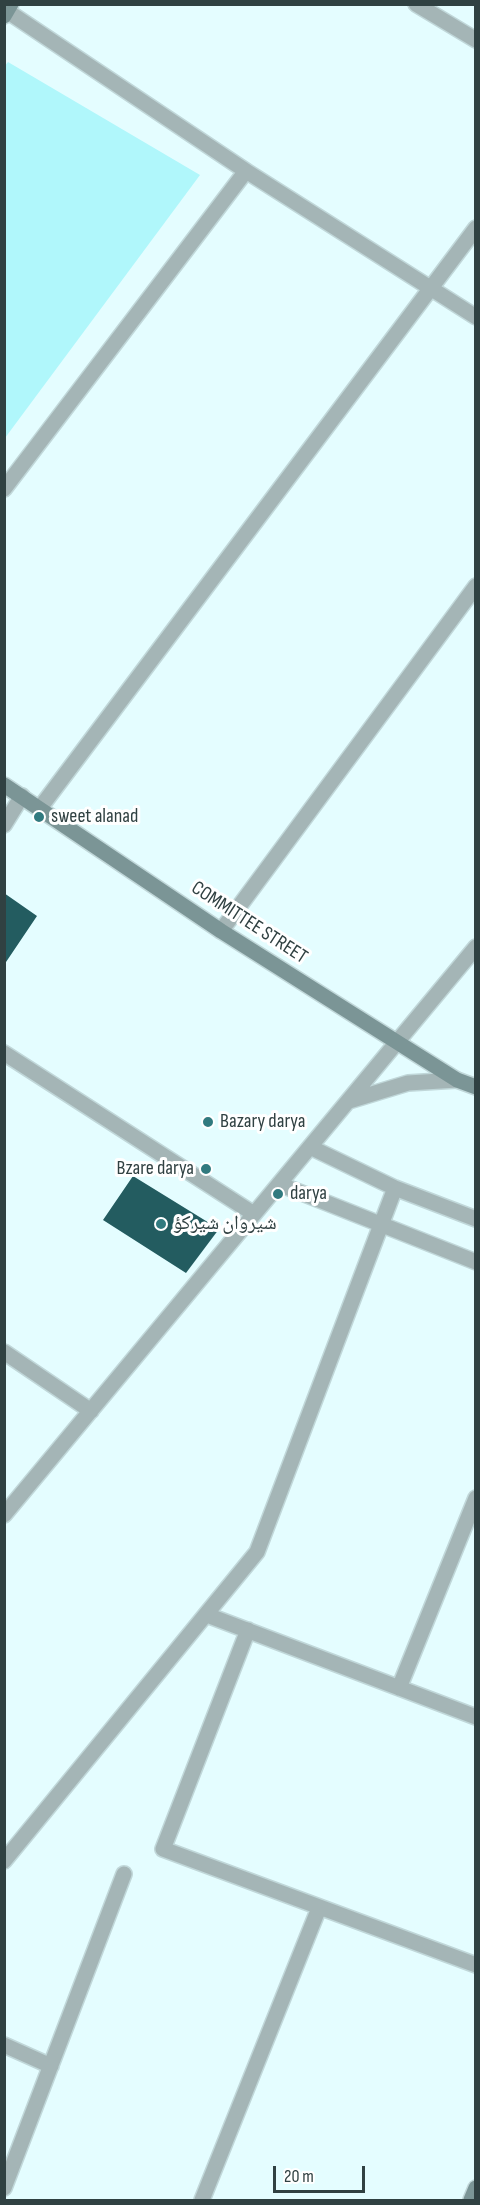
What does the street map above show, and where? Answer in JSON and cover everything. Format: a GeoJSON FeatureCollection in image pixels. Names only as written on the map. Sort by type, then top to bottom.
{"type":"FeatureCollection","features":[{"type":"Feature","properties":{"kind":"main road","name":"COMMITTEE STREET"},"geometry":{"type":"LineString","coordinates":[[4,785],[220,931],[457,1080],[476,1087]]}},
{"type":"Feature","properties":{"kind":"main road"},"geometry":{"type":"LineString","coordinates":[[471,2200],[476,2188]]}},
{"type":"Feature","properties":{"kind":"street"},"geometry":{"type":"LineString","coordinates":[[416,4],[476,40]]}},
{"type":"Feature","properties":{"kind":"street"},"geometry":{"type":"LineString","coordinates":[[7,11],[246,171],[476,317]]}},
{"type":"Feature","properties":{"kind":"street"},"geometry":{"type":"LineString","coordinates":[[4,489],[246,171]]}},
{"type":"Feature","properties":{"kind":"street"},"geometry":{"type":"LineString","coordinates":[[40,808],[429,287],[476,228]]}},
{"type":"Feature","properties":{"kind":"street"},"geometry":{"type":"LineString","coordinates":[[220,931],[476,586]]}},
{"type":"Feature","properties":{"kind":"street"},"geometry":{"type":"LineString","coordinates":[[4,825],[22,796]]}},
{"type":"Feature","properties":{"kind":"street"},"geometry":{"type":"LineString","coordinates":[[4,1515],[476,947]]}},
{"type":"Feature","properties":{"kind":"street"},"geometry":{"type":"LineString","coordinates":[[4,1053],[254,1214]]}},
{"type":"Feature","properties":{"kind":"street"},"geometry":{"type":"LineString","coordinates":[[348,1101],[408,1083],[457,1080]]}},
{"type":"Feature","properties":{"kind":"street"},"geometry":{"type":"LineString","coordinates":[[310,1147],[395,1188],[476,1219]]}},
{"type":"Feature","properties":{"kind":"street"},"geometry":{"type":"LineString","coordinates":[[279,1184],[379,1226],[476,1262]]}},
{"type":"Feature","properties":{"kind":"street"},"geometry":{"type":"LineString","coordinates":[[4,1861],[257,1552],[395,1188]]}},
{"type":"Feature","properties":{"kind":"street"},"geometry":{"type":"LineString","coordinates":[[4,1352],[91,1411]]}},
{"type":"Feature","properties":{"kind":"street"},"geometry":{"type":"LineString","coordinates":[[399,1688],[476,1498]]}},
{"type":"Feature","properties":{"kind":"street"},"geometry":{"type":"LineString","coordinates":[[207,1615],[476,1717]]}},
{"type":"Feature","properties":{"kind":"street"},"geometry":{"type":"LineString","coordinates":[[248,1630],[163,1849],[476,1965]]}},
{"type":"Feature","properties":{"kind":"street"},"geometry":{"type":"LineString","coordinates":[[4,2188],[124,1874]]}},
{"type":"Feature","properties":{"kind":"street"},"geometry":{"type":"LineString","coordinates":[[202,2200],[319,1908]]}},
{"type":"Feature","properties":{"kind":"street"},"geometry":{"type":"LineString","coordinates":[[4,2044],[51,2066]]}},
{"type":"Feature","properties":{"kind":"shaded area"},"geometry":{"type":"Polygon","coordinates":[[[8,62],[200,175],[5,438],[4,67],[8,62]]]}},
{"type":"Feature","properties":{"kind":"building"},"geometry":{"type":"Polygon","coordinates":[[[4,893],[37,916],[4,965],[4,893]]]}},
{"type":"Feature","properties":{"kind":"building","name":"شيروان شيركؤ"},"geometry":{"type":"Polygon","coordinates":[[[133,1176],[219,1229],[186,1273],[103,1220],[133,1176]]]}},
{"type":"Feature","properties":{"kind":"place","name":"sweet alanad"},"geometry":{"type":"Point","coordinates":[39,817]}},
{"type":"Feature","properties":{"kind":"place","name":"Bazary darya"},"geometry":{"type":"Point","coordinates":[208,1122]}},
{"type":"Feature","properties":{"kind":"place","name":"Bzare darya"},"geometry":{"type":"Point","coordinates":[206,1169]}},
{"type":"Feature","properties":{"kind":"place","name":"darya"},"geometry":{"type":"Point","coordinates":[278,1194]}},
{"type":"Feature","properties":{"kind":"place","name":"شيروان شيركؤ"},"geometry":{"type":"Point","coordinates":[161,1224]}}]}
